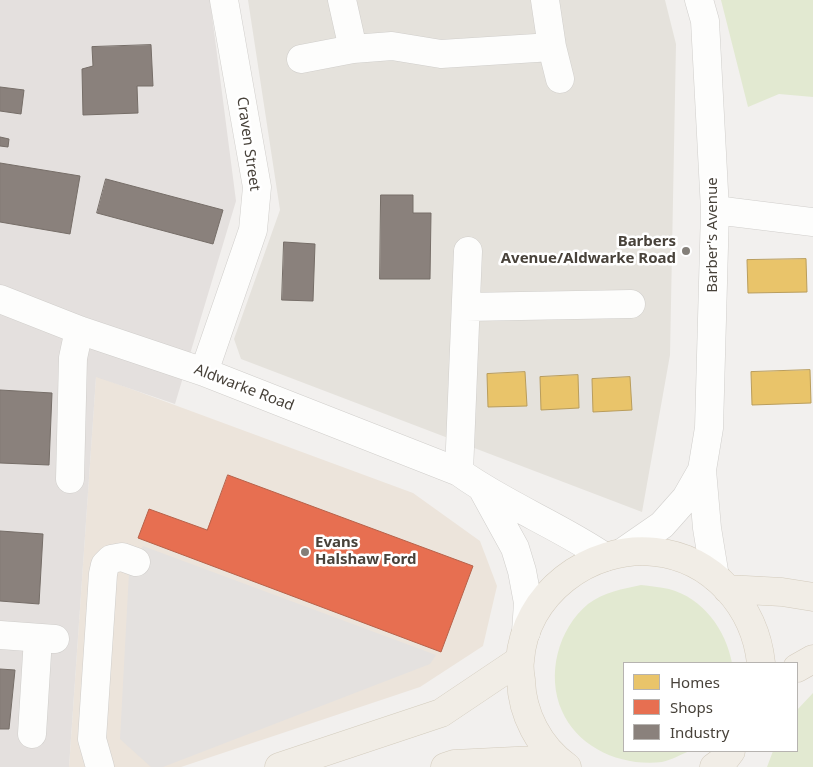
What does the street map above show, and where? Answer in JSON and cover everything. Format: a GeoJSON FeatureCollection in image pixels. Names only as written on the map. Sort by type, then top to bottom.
{"type":"FeatureCollection","features":[{"type":"Feature","properties":{"kind":"main road"},"geometry":{"type":"LineString","coordinates":[[561,763],[534,730],[522,697],[520,660],[526,632],[538,607],[556,585],[579,568],[614,554],[655,552],[687,560],[721,583],[735,596],[750,620],[759,647],[761,662]]}},
{"type":"Feature","properties":{"kind":"main road"},"geometry":{"type":"LineString","coordinates":[[721,583],[813,597]]}},
{"type":"Feature","properties":{"kind":"main road"},"geometry":{"type":"LineString","coordinates":[[798,667],[813,659]]}},
{"type":"Feature","properties":{"kind":"main road"},"geometry":{"type":"LineString","coordinates":[[279,767],[441,713],[520,660]]}},
{"type":"Feature","properties":{"kind":"main road"},"geometry":{"type":"LineString","coordinates":[[714,767],[730,752]]}},
{"type":"Feature","properties":{"kind":"main road"},"geometry":{"type":"LineString","coordinates":[[445,767],[454,764],[561,763]]}},
{"type":"Feature","properties":{"kind":"street","name":"Craven Street"},"geometry":{"type":"LineString","coordinates":[[204,372],[253,230],[257,187],[224,0]]}},
{"type":"Feature","properties":{"kind":"street"},"geometry":{"type":"LineString","coordinates":[[342,0],[352,49]]}},
{"type":"Feature","properties":{"kind":"street"},"geometry":{"type":"LineString","coordinates":[[545,0],[552,47],[560,79]]}},
{"type":"Feature","properties":{"kind":"street","name":"Barber's Avenue"},"geometry":{"type":"LineString","coordinates":[[699,0],[705,21],[715,210],[709,428],[702,470],[707,528],[721,583]]}},
{"type":"Feature","properties":{"kind":"street"},"geometry":{"type":"LineString","coordinates":[[301,59],[352,49],[392,46],[442,54],[552,47]]}},
{"type":"Feature","properties":{"kind":"street"},"geometry":{"type":"LineString","coordinates":[[715,210],[813,222]]}},
{"type":"Feature","properties":{"kind":"street"},"geometry":{"type":"LineString","coordinates":[[460,472],[468,251]]}},
{"type":"Feature","properties":{"kind":"street","name":"Aldwarke Road"},"geometry":{"type":"LineString","coordinates":[[0,299],[79,330],[204,372],[460,472],[482,488],[583,542],[614,554]]}},
{"type":"Feature","properties":{"kind":"street"},"geometry":{"type":"LineString","coordinates":[[466,307],[631,304]]}},
{"type":"Feature","properties":{"kind":"street"},"geometry":{"type":"LineString","coordinates":[[70,480],[73,358],[79,330]]}},
{"type":"Feature","properties":{"kind":"street","name":"Barber's Avenue"},"geometry":{"type":"LineString","coordinates":[[614,554],[662,525],[686,498],[702,470]]}},
{"type":"Feature","properties":{"kind":"street","name":"Aldwarke Road"},"geometry":{"type":"LineString","coordinates":[[482,488],[515,548],[522,571],[528,603],[526,632]]}},
{"type":"Feature","properties":{"kind":"street"},"geometry":{"type":"LineString","coordinates":[[100,767],[92,740],[103,574],[105,566],[111,559],[122,557],[136,562]]}},
{"type":"Feature","properties":{"kind":"street"},"geometry":{"type":"LineString","coordinates":[[0,635],[47,638],[32,734]]}},
{"type":"Feature","properties":{"kind":"street"},"geometry":{"type":"LineString","coordinates":[[737,767],[741,752]]}},
{"type":"Feature","properties":{"kind":"shaded area"},"geometry":{"type":"Polygon","coordinates":[[[0,0],[210,0],[236,201],[175,404],[96,377],[69,767],[0,767],[0,0]]]}},
{"type":"Feature","properties":{"kind":"shaded area"},"geometry":{"type":"Polygon","coordinates":[[[248,0],[665,0],[676,44],[670,355],[642,512],[241,359],[234,339],[280,210],[248,0]]]}},
{"type":"Feature","properties":{"kind":"shaded area"},"geometry":{"type":"Polygon","coordinates":[[[96,376],[413,493],[480,541],[497,586],[483,646],[420,687],[181,767],[69,767],[96,376]]]}},
{"type":"Feature","properties":{"kind":"shaded area"},"geometry":{"type":"Polygon","coordinates":[[[143,546],[436,655],[430,664],[163,767],[151,767],[120,739],[129,572],[143,546]]]}},
{"type":"Feature","properties":{"kind":"green space"},"geometry":{"type":"Polygon","coordinates":[[[721,0],[813,0],[813,97],[779,94],[748,107],[721,0]]]}},
{"type":"Feature","properties":{"kind":"green space"},"geometry":{"type":"Polygon","coordinates":[[[641,585],[669,589],[681,593],[711,617],[718,627],[729,651],[732,662],[623,662],[623,752],[688,752],[669,760],[647,763],[632,761],[617,758],[590,745],[569,724],[557,697],[555,668],[562,639],[569,626],[588,604],[614,592],[641,585]]]}},
{"type":"Feature","properties":{"kind":"green space"},"geometry":{"type":"Polygon","coordinates":[[[813,693],[813,767],[767,767],[773,752],[798,752],[798,709],[813,693]]]}},
{"type":"Feature","properties":{"kind":"building: Homes"},"geometry":{"type":"Polygon","coordinates":[[[806,259],[807,292],[748,293],[747,260],[806,259]]]}},
{"type":"Feature","properties":{"kind":"building: Homes"},"geometry":{"type":"Polygon","coordinates":[[[810,370],[811,403],[752,405],[751,372],[810,370]]]}},
{"type":"Feature","properties":{"kind":"building: Homes"},"geometry":{"type":"Polygon","coordinates":[[[525,372],[527,406],[488,407],[487,374],[525,372]]]}},
{"type":"Feature","properties":{"kind":"building: Homes"},"geometry":{"type":"Polygon","coordinates":[[[578,375],[579,408],[541,410],[540,377],[578,375]]]}},
{"type":"Feature","properties":{"kind":"building: Homes"},"geometry":{"type":"Polygon","coordinates":[[[630,377],[632,410],[593,412],[592,379],[630,377]]]}},
{"type":"Feature","properties":{"kind":"building: Shops","name":"Evans Halshaw Ford"},"geometry":{"type":"Polygon","coordinates":[[[228,475],[473,566],[441,652],[138,538],[149,509],[207,530],[228,475]]]}},
{"type":"Feature","properties":{"kind":"building: Industry"},"geometry":{"type":"Polygon","coordinates":[[[151,45],[153,86],[137,86],[138,113],[83,115],[82,69],[93,66],[92,47],[151,45]]]}},
{"type":"Feature","properties":{"kind":"building: Industry"},"geometry":{"type":"Polygon","coordinates":[[[0,87],[24,90],[21,114],[0,111],[0,87]]]}},
{"type":"Feature","properties":{"kind":"building: Industry"},"geometry":{"type":"Polygon","coordinates":[[[0,137],[9,139],[8,147],[0,146],[0,137]]]}},
{"type":"Feature","properties":{"kind":"building: Industry"},"geometry":{"type":"Polygon","coordinates":[[[0,163],[80,176],[70,234],[0,222],[0,163]]]}},
{"type":"Feature","properties":{"kind":"building: Industry"},"geometry":{"type":"Polygon","coordinates":[[[106,179],[223,210],[213,244],[97,213],[106,179]]]}},
{"type":"Feature","properties":{"kind":"building: Industry"},"geometry":{"type":"Polygon","coordinates":[[[381,195],[413,195],[413,213],[431,213],[430,279],[380,279],[381,195]]]}},
{"type":"Feature","properties":{"kind":"building: Industry"},"geometry":{"type":"Polygon","coordinates":[[[284,242],[315,244],[313,301],[282,300],[284,242]]]}},
{"type":"Feature","properties":{"kind":"building: Industry"},"geometry":{"type":"Polygon","coordinates":[[[0,390],[52,393],[49,465],[0,463],[0,390]]]}},
{"type":"Feature","properties":{"kind":"building: Industry"},"geometry":{"type":"Polygon","coordinates":[[[0,531],[43,534],[39,604],[0,601],[0,531]]]}},
{"type":"Feature","properties":{"kind":"building: Industry"},"geometry":{"type":"Polygon","coordinates":[[[0,669],[15,670],[9,729],[0,729],[0,669]]]}},
{"type":"Feature","properties":{"kind":"place","name":"Barbers Avenue/Aldwarke Road"},"geometry":{"type":"Point","coordinates":[686,251]}},
{"type":"Feature","properties":{"kind":"place","name":"Evans Halshaw Ford"},"geometry":{"type":"Point","coordinates":[305,552]}}]}
